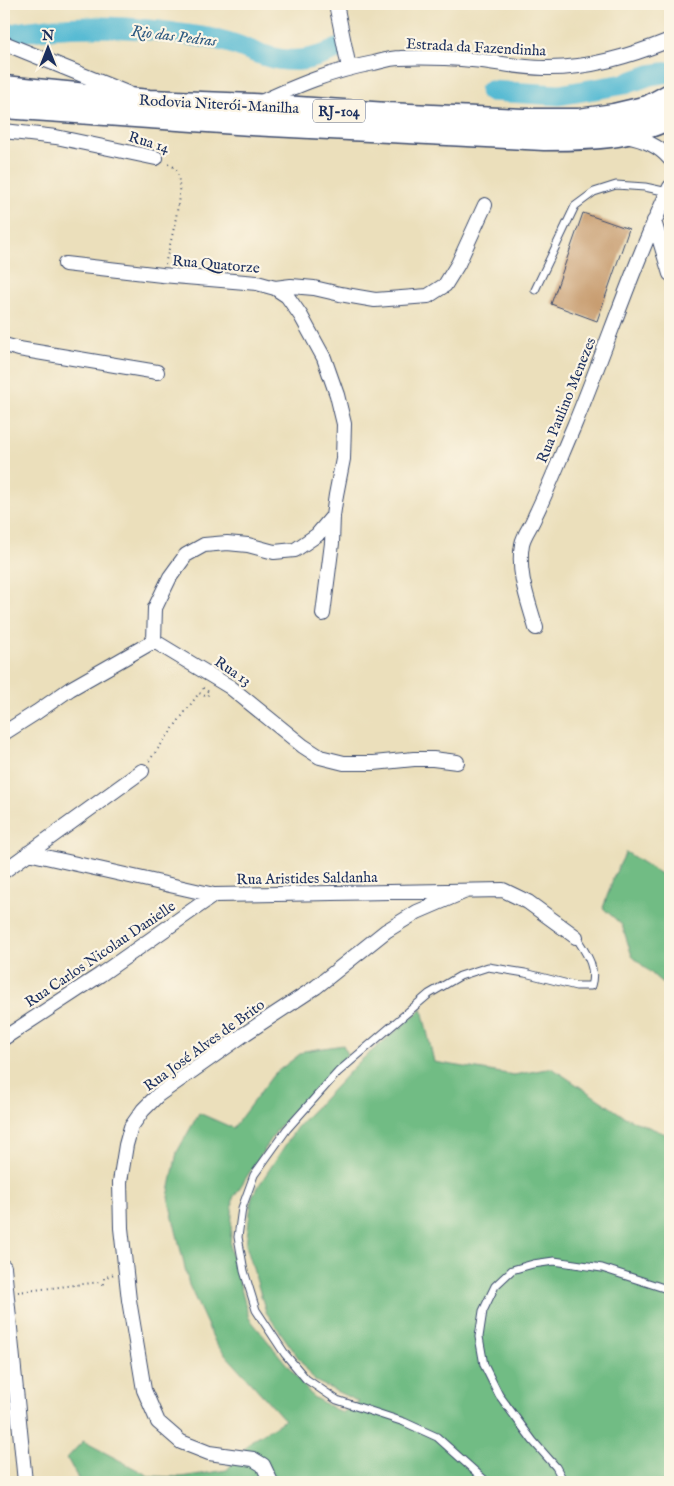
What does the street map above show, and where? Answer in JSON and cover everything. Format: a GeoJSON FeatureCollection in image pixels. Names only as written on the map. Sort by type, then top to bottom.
{"type":"FeatureCollection","features":[{"type":"Feature","properties":{"kind":"highway","name":"Rodovia Niterói-Manilha"},"geometry":{"type":"LineString","coordinates":[[4,87],[149,101],[523,120],[579,120],[614,116],[648,106],[670,95]]}},
{"type":"Feature","properties":{"kind":"highway","name":"Rodovia Niterói-Manilha"},"geometry":{"type":"LineString","coordinates":[[4,107],[251,124],[544,139],[620,135],[670,118]]}},
{"type":"Feature","properties":{"kind":"street"},"geometry":{"type":"LineString","coordinates":[[342,7],[349,68]]}},
{"type":"Feature","properties":{"kind":"street","name":"Estrada da Fazendinha"},"geometry":{"type":"LineString","coordinates":[[254,105],[305,82],[349,68],[398,58],[471,60],[523,67],[547,68],[604,62],[648,49],[670,40]]}},
{"type":"Feature","properties":{"kind":"street"},"geometry":{"type":"LineString","coordinates":[[4,43],[149,101]]}},
{"type":"Feature","properties":{"kind":"street","name":"Rua 14"},"geometry":{"type":"LineString","coordinates":[[4,131],[56,136],[156,158]]}},
{"type":"Feature","properties":{"kind":"street"},"geometry":{"type":"LineString","coordinates":[[620,135],[653,144],[670,159]]}},
{"type":"Feature","properties":{"kind":"street","name":"Rua Paulino Menezes"},"geometry":{"type":"LineString","coordinates":[[536,628],[520,571],[522,542],[535,517],[575,423],[654,221],[669,189]]}},
{"type":"Feature","properties":{"kind":"street"},"geometry":{"type":"LineString","coordinates":[[276,288],[291,286],[314,288],[375,300],[428,296],[444,285],[458,264],[486,205]]}},
{"type":"Feature","properties":{"kind":"street"},"geometry":{"type":"LineString","coordinates":[[654,221],[670,274]]}},
{"type":"Feature","properties":{"kind":"street","name":"Rua Quatorze"},"geometry":{"type":"LineString","coordinates":[[65,264],[257,283],[276,288],[287,296],[301,316],[324,358],[337,395],[344,424],[343,459],[333,516],[318,535],[295,550],[274,552],[248,545],[204,545],[186,555],[170,576],[155,608],[154,641]]}},
{"type":"Feature","properties":{"kind":"street"},"geometry":{"type":"LineString","coordinates":[[4,345],[157,372]]}},
{"type":"Feature","properties":{"kind":"street"},"geometry":{"type":"LineString","coordinates":[[323,614],[332,544],[333,516]]}},
{"type":"Feature","properties":{"kind":"street"},"geometry":{"type":"LineString","coordinates":[[4,733],[70,689],[154,641]]}},
{"type":"Feature","properties":{"kind":"street","name":"Rua 13"},"geometry":{"type":"LineString","coordinates":[[154,641],[230,687],[303,746],[320,757],[344,763],[374,763],[414,759],[457,762]]}},
{"type":"Feature","properties":{"kind":"street"},"geometry":{"type":"LineString","coordinates":[[4,871],[142,771]]}},
{"type":"Feature","properties":{"kind":"street","name":"Rua Aristides Saldanha"},"geometry":{"type":"LineString","coordinates":[[28,853],[214,896],[503,890],[528,902],[576,937]]}},
{"type":"Feature","properties":{"kind":"street","name":"Rua José Alves de Brito"},"geometry":{"type":"LineString","coordinates":[[271,1482],[263,1465],[254,1459],[209,1453],[181,1442],[158,1422],[144,1390],[129,1300],[121,1228],[120,1182],[131,1127],[158,1094],[316,987],[386,931],[417,912],[466,891]]}},
{"type":"Feature","properties":{"kind":"street","name":"Rua Carlos Nicolau Danielle"},"geometry":{"type":"LineString","coordinates":[[4,1038],[100,975],[214,896]]}},
{"type":"Feature","properties":{"kind":"street"},"geometry":{"type":"LineString","coordinates":[[4,1267],[25,1482]]}},
{"type":"Feature","properties":{"kind":"lane"},"geometry":{"type":"LineString","coordinates":[[535,290],[576,206],[594,192],[616,185],[669,189]]}},
{"type":"Feature","properties":{"kind":"lane"},"geometry":{"type":"LineString","coordinates":[[487,1482],[436,1437],[404,1422],[337,1400],[306,1379],[285,1354],[256,1310],[244,1271],[238,1237],[242,1208],[254,1175],[287,1129],[338,1072],[430,994],[460,976],[488,967],[525,973],[576,986],[590,986],[593,978],[592,968],[587,954],[576,937]]}},
{"type":"Feature","properties":{"kind":"lane"},"geometry":{"type":"LineString","coordinates":[[564,1482],[556,1467],[533,1441],[499,1395],[484,1365],[478,1337],[483,1311],[495,1286],[512,1270],[554,1261],[602,1268],[670,1290]]}},
{"type":"Feature","properties":{"kind":"path","name":"Rua 14"},"geometry":{"type":"LineString","coordinates":[[156,158],[174,167],[179,176],[180,188],[172,235],[162,275]]}},
{"type":"Feature","properties":{"kind":"path"},"geometry":{"type":"LineString","coordinates":[[142,771],[199,693],[206,697],[209,692],[201,687]]}},
{"type":"Feature","properties":{"kind":"path"},"geometry":{"type":"LineString","coordinates":[[15,1293],[100,1282],[104,1286],[104,1278],[117,1273]]}},
{"type":"Feature","properties":{"kind":"green space"},"geometry":{"type":"Polygon","coordinates":[[[626,852],[670,880],[670,990],[632,956],[622,925],[603,908],[614,876],[626,852]]]}},
{"type":"Feature","properties":{"kind":"green space"},"geometry":{"type":"Polygon","coordinates":[[[422,1009],[434,1062],[514,1075],[552,1068],[625,1117],[670,1136],[670,1482],[80,1482],[67,1458],[83,1441],[149,1476],[181,1477],[227,1470],[252,1440],[285,1420],[216,1344],[189,1285],[168,1197],[177,1152],[199,1113],[233,1128],[274,1074],[304,1051],[343,1045],[348,1054],[279,1127],[233,1198],[230,1248],[249,1318],[313,1397],[342,1413],[359,1402],[315,1381],[266,1312],[246,1245],[252,1196],[297,1127],[359,1062],[422,1009]]]}},
{"type":"Feature","properties":{"kind":"building"},"geometry":{"type":"Polygon","coordinates":[[[583,213],[629,229],[597,321],[551,304],[583,213]]]}},
{"type":"Feature","properties":{"kind":"waterway","name":"Rio das Pedras"},"geometry":{"type":"LineString","coordinates":[[4,35],[62,28],[140,29],[215,39],[283,60],[302,60],[321,56],[340,48]]}},
{"type":"Feature","properties":{"kind":"waterway"},"geometry":{"type":"LineString","coordinates":[[490,91],[559,95],[625,84],[650,75],[670,72]]}}]}
